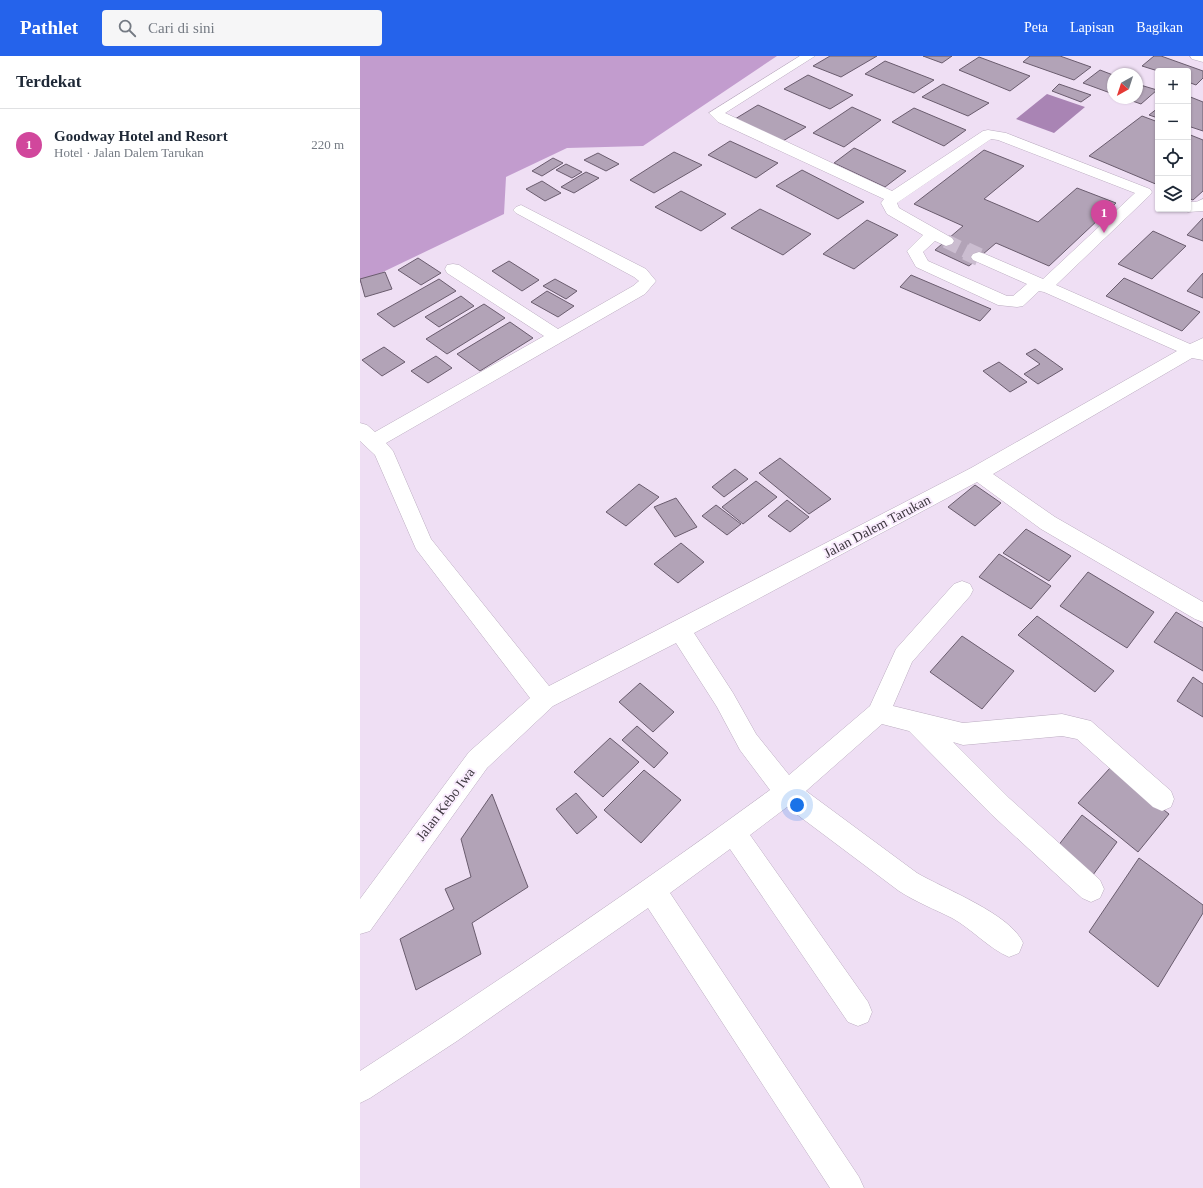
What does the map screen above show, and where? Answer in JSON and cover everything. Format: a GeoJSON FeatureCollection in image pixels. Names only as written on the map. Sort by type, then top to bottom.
{"type":"FeatureCollection","features":[{"type":"Feature","properties":{"kind":"street"},"geometry":{"type":"LineString","coordinates":[[809,56],[716,113],[723,119],[893,197]]}},
{"type":"Feature","properties":{"kind":"street"},"geometry":{"type":"LineString","coordinates":[[1196,56],[1203,58]]}},
{"type":"Feature","properties":{"kind":"street"},"geometry":{"type":"LineString","coordinates":[[988,134],[1001,136],[1152,194],[1018,302],[1004,301],[922,264],[915,251],[939,238],[892,211],[889,203],[893,197],[988,134]]}},
{"type":"Feature","properties":{"kind":"street"},"geometry":{"type":"LineString","coordinates":[[1191,208],[1200,207],[1203,204]]}},
{"type":"Feature","properties":{"kind":"street"},"geometry":{"type":"LineString","coordinates":[[521,210],[640,273],[648,281],[639,290],[556,336],[366,436],[383,451],[423,543],[545,699]]}},
{"type":"Feature","properties":{"kind":"street"},"geometry":{"type":"LineString","coordinates":[[979,257],[1041,285],[1199,350]]}},
{"type":"Feature","properties":{"kind":"street"},"geometry":{"type":"LineString","coordinates":[[453,268],[556,336]]}},
{"type":"Feature","properties":{"kind":"street","name":"Jalan Dalem Tarukan"},"geometry":{"type":"LineString","coordinates":[[545,699],[680,630],[978,473],[1199,350]]}},
{"type":"Feature","properties":{"kind":"street"},"geometry":{"type":"LineString","coordinates":[[978,473],[1048,523],[1203,613]]}},
{"type":"Feature","properties":{"kind":"street"},"geometry":{"type":"LineString","coordinates":[[360,1088],[447,1031],[652,890],[787,792],[878,713],[904,656],[962,590]]}},
{"type":"Feature","properties":{"kind":"street"},"geometry":{"type":"LineString","coordinates":[[680,630],[725,700],[748,742],[787,792],[908,882],[926,893],[962,909],[1008,942]]}},
{"type":"Feature","properties":{"kind":"street","name":"Jalan Kebo Iwa"},"geometry":{"type":"LineString","coordinates":[[360,921],[478,760],[545,699]]}},
{"type":"Feature","properties":{"kind":"street"},"geometry":{"type":"LineString","coordinates":[[878,713],[963,734],[1062,725],[1083,729],[1162,799]]}},
{"type":"Feature","properties":{"kind":"street"},"geometry":{"type":"LineString","coordinates":[[916,722],[1000,806],[1091,889]]}},
{"type":"Feature","properties":{"kind":"street"},"geometry":{"type":"LineString","coordinates":[[733,832],[858,1012]]}},
{"type":"Feature","properties":{"kind":"street"},"geometry":{"type":"LineString","coordinates":[[652,890],[848,1188]]}},
{"type":"Feature","properties":{"kind":"shaded area"},"geometry":{"type":"Polygon","coordinates":[[[360,56],[777,56],[643,146],[567,148],[506,177],[504,214],[360,283],[360,56]]]}},
{"type":"Feature","properties":{"kind":"shaded area"},"geometry":{"type":"Polygon","coordinates":[[[1047,94],[1085,107],[1054,133],[1016,119],[1047,94]]]}},
{"type":"Feature","properties":{"kind":"building"},"geometry":{"type":"Polygon","coordinates":[[[830,56],[877,56],[841,77],[813,66],[830,56]]]}},
{"type":"Feature","properties":{"kind":"building"},"geometry":{"type":"Polygon","coordinates":[[[923,56],[952,56],[942,63],[923,56]]]}},
{"type":"Feature","properties":{"kind":"building"},"geometry":{"type":"Polygon","coordinates":[[[1030,56],[1060,56],[1091,67],[1074,80],[1023,62],[1030,56]]]}},
{"type":"Feature","properties":{"kind":"building"},"geometry":{"type":"Polygon","coordinates":[[[1154,56],[1161,56],[1203,71],[1203,78],[1196,85],[1191,83],[1191,68],[1155,68],[1155,70],[1142,66],[1154,56]]]}},
{"type":"Feature","properties":{"kind":"building"},"geometry":{"type":"Polygon","coordinates":[[[979,57],[1030,76],[1010,91],[959,70],[979,57]]]}},
{"type":"Feature","properties":{"kind":"building"},"geometry":{"type":"Polygon","coordinates":[[[885,61],[934,80],[914,93],[865,74],[885,61]]]}},
{"type":"Feature","properties":{"kind":"building"},"geometry":{"type":"Polygon","coordinates":[[[1100,70],[1107,73],[1107,92],[1083,83],[1100,70]]]}},
{"type":"Feature","properties":{"kind":"building"},"geometry":{"type":"Polygon","coordinates":[[[808,75],[853,95],[830,109],[784,89],[808,75]]]}},
{"type":"Feature","properties":{"kind":"building"},"geometry":{"type":"Polygon","coordinates":[[[943,84],[989,103],[968,116],[922,97],[943,84]]]}},
{"type":"Feature","properties":{"kind":"building"},"geometry":{"type":"Polygon","coordinates":[[[1059,84],[1091,95],[1081,102],[1052,91],[1059,84]]]}},
{"type":"Feature","properties":{"kind":"building"},"geometry":{"type":"Polygon","coordinates":[[[1143,86],[1155,89],[1155,92],[1143,102],[1143,86]]]}},
{"type":"Feature","properties":{"kind":"building"},"geometry":{"type":"Polygon","coordinates":[[[1191,97],[1203,102],[1203,131],[1191,127],[1191,97]]]}},
{"type":"Feature","properties":{"kind":"building"},"geometry":{"type":"Polygon","coordinates":[[[758,105],[806,127],[783,141],[735,119],[758,105]]]}},
{"type":"Feature","properties":{"kind":"building"},"geometry":{"type":"Polygon","coordinates":[[[852,107],[881,120],[844,147],[813,133],[852,107]]]}},
{"type":"Feature","properties":{"kind":"building"},"geometry":{"type":"Polygon","coordinates":[[[914,108],[966,130],[944,146],[892,122],[914,108]]]}},
{"type":"Feature","properties":{"kind":"building"},"geometry":{"type":"Polygon","coordinates":[[[1155,110],[1155,117],[1149,115],[1155,110]]]}},
{"type":"Feature","properties":{"kind":"building"},"geometry":{"type":"Polygon","coordinates":[[[1142,116],[1155,121],[1155,184],[1089,156],[1142,116]]]}},
{"type":"Feature","properties":{"kind":"building"},"geometry":{"type":"Polygon","coordinates":[[[1191,135],[1203,140],[1203,191],[1193,200],[1191,199],[1191,135]]]}},
{"type":"Feature","properties":{"kind":"building"},"geometry":{"type":"Polygon","coordinates":[[[730,141],[778,163],[756,178],[708,155],[730,141]]]}},
{"type":"Feature","properties":{"kind":"building"},"geometry":{"type":"Polygon","coordinates":[[[854,148],[906,171],[885,187],[834,163],[854,148]]]}},
{"type":"Feature","properties":{"kind":"building"},"geometry":{"type":"Polygon","coordinates":[[[984,150],[1024,166],[984,199],[1038,222],[1077,188],[1116,203],[1049,266],[996,243],[969,266],[935,250],[963,226],[914,204],[984,150]]]}},
{"type":"Feature","properties":{"kind":"building"},"geometry":{"type":"Polygon","coordinates":[[[674,152],[702,165],[654,193],[630,180],[674,152]]]}},
{"type":"Feature","properties":{"kind":"building"},"geometry":{"type":"Polygon","coordinates":[[[598,153],[619,164],[606,171],[584,160],[598,153]]]}},
{"type":"Feature","properties":{"kind":"building"},"geometry":{"type":"Polygon","coordinates":[[[553,158],[563,163],[542,176],[532,171],[553,158]]]}},
{"type":"Feature","properties":{"kind":"building"},"geometry":{"type":"Polygon","coordinates":[[[566,164],[582,172],[572,178],[556,170],[566,164]]]}},
{"type":"Feature","properties":{"kind":"building"},"geometry":{"type":"Polygon","coordinates":[[[802,170],[864,202],[838,219],[776,186],[802,170]]]}},
{"type":"Feature","properties":{"kind":"building"},"geometry":{"type":"Polygon","coordinates":[[[586,172],[599,178],[574,193],[561,187],[586,172]]]}},
{"type":"Feature","properties":{"kind":"building"},"geometry":{"type":"Polygon","coordinates":[[[542,181],[561,193],[545,201],[526,189],[542,181]]]}},
{"type":"Feature","properties":{"kind":"building"},"geometry":{"type":"Polygon","coordinates":[[[681,191],[726,214],[701,231],[655,207],[681,191]]]}},
{"type":"Feature","properties":{"kind":"building"},"geometry":{"type":"Polygon","coordinates":[[[760,209],[811,234],[783,255],[731,228],[760,209]]]}},
{"type":"Feature","properties":{"kind":"building"},"geometry":{"type":"Polygon","coordinates":[[[1203,218],[1203,241],[1187,235],[1203,218]]]}},
{"type":"Feature","properties":{"kind":"building"},"geometry":{"type":"Polygon","coordinates":[[[867,220],[898,235],[854,269],[823,254],[867,220]]]}},
{"type":"Feature","properties":{"kind":"building"},"geometry":{"type":"Polygon","coordinates":[[[1153,231],[1186,246],[1152,279],[1118,264],[1153,231]]]}},
{"type":"Feature","properties":{"kind":"building"},"geometry":{"type":"Polygon","coordinates":[[[418,258],[441,273],[421,285],[398,270],[418,258]]]}},
{"type":"Feature","properties":{"kind":"building"},"geometry":{"type":"Polygon","coordinates":[[[509,261],[539,280],[522,291],[492,271],[509,261]]]}},
{"type":"Feature","properties":{"kind":"building"},"geometry":{"type":"Polygon","coordinates":[[[385,272],[392,289],[365,297],[360,279],[385,272]]]}},
{"type":"Feature","properties":{"kind":"building"},"geometry":{"type":"Polygon","coordinates":[[[1203,273],[1203,298],[1187,291],[1203,273]]]}},
{"type":"Feature","properties":{"kind":"building"},"geometry":{"type":"Polygon","coordinates":[[[911,275],[991,309],[980,321],[900,287],[911,275]]]}},
{"type":"Feature","properties":{"kind":"building"},"geometry":{"type":"Polygon","coordinates":[[[1124,278],[1200,312],[1182,331],[1106,296],[1124,278]]]}},
{"type":"Feature","properties":{"kind":"building"},"geometry":{"type":"Polygon","coordinates":[[[439,279],[456,291],[394,327],[377,314],[439,279]]]}},
{"type":"Feature","properties":{"kind":"building"},"geometry":{"type":"Polygon","coordinates":[[[555,279],[577,291],[566,299],[543,286],[555,279]]]}},
{"type":"Feature","properties":{"kind":"building"},"geometry":{"type":"Polygon","coordinates":[[[547,291],[574,306],[558,317],[531,302],[547,291]]]}},
{"type":"Feature","properties":{"kind":"building"},"geometry":{"type":"Polygon","coordinates":[[[461,296],[474,306],[439,327],[425,317],[461,296]]]}},
{"type":"Feature","properties":{"kind":"building"},"geometry":{"type":"Polygon","coordinates":[[[484,304],[505,318],[447,354],[426,339],[484,304]]]}},
{"type":"Feature","properties":{"kind":"building"},"geometry":{"type":"Polygon","coordinates":[[[510,322],[533,338],[480,371],[457,354],[510,322]]]}},
{"type":"Feature","properties":{"kind":"building"},"geometry":{"type":"Polygon","coordinates":[[[384,347],[405,362],[382,376],[362,360],[384,347]]]}},
{"type":"Feature","properties":{"kind":"building"},"geometry":{"type":"Polygon","coordinates":[[[1035,349],[1063,369],[1038,384],[1024,374],[1040,364],[1026,354],[1035,349]]]}},
{"type":"Feature","properties":{"kind":"building"},"geometry":{"type":"Polygon","coordinates":[[[436,356],[452,368],[428,383],[411,371],[436,356]]]}},
{"type":"Feature","properties":{"kind":"building"},"geometry":{"type":"Polygon","coordinates":[[[999,362],[1027,382],[1010,392],[983,371],[999,362]]]}},
{"type":"Feature","properties":{"kind":"building"},"geometry":{"type":"Polygon","coordinates":[[[780,458],[831,499],[809,514],[759,473],[780,458]]]}},
{"type":"Feature","properties":{"kind":"building"},"geometry":{"type":"Polygon","coordinates":[[[735,469],[748,479],[724,497],[712,487],[735,469]]]}},
{"type":"Feature","properties":{"kind":"building"},"geometry":{"type":"Polygon","coordinates":[[[756,481],[777,497],[743,524],[722,507],[756,481]]]}},
{"type":"Feature","properties":{"kind":"building"},"geometry":{"type":"Polygon","coordinates":[[[639,484],[659,497],[626,526],[606,512],[639,484]]]}},
{"type":"Feature","properties":{"kind":"building"},"geometry":{"type":"Polygon","coordinates":[[[975,485],[1001,503],[975,526],[948,507],[975,485]]]}},
{"type":"Feature","properties":{"kind":"building"},"geometry":{"type":"Polygon","coordinates":[[[676,498],[697,527],[675,537],[654,507],[676,498]]]}},
{"type":"Feature","properties":{"kind":"building"},"geometry":{"type":"Polygon","coordinates":[[[787,500],[809,517],[790,532],[768,516],[787,500]]]}},
{"type":"Feature","properties":{"kind":"building"},"geometry":{"type":"Polygon","coordinates":[[[716,505],[741,524],[727,535],[702,516],[716,505]]]}},
{"type":"Feature","properties":{"kind":"building"},"geometry":{"type":"Polygon","coordinates":[[[1026,529],[1071,556],[1049,581],[1003,553],[1026,529]]]}},
{"type":"Feature","properties":{"kind":"building"},"geometry":{"type":"Polygon","coordinates":[[[681,543],[704,562],[678,583],[654,564],[681,543]]]}},
{"type":"Feature","properties":{"kind":"building"},"geometry":{"type":"Polygon","coordinates":[[[999,554],[1051,586],[1031,609],[979,577],[999,554]]]}},
{"type":"Feature","properties":{"kind":"building"},"geometry":{"type":"Polygon","coordinates":[[[1088,572],[1154,612],[1127,648],[1060,606],[1088,572]]]}},
{"type":"Feature","properties":{"kind":"building"},"geometry":{"type":"Polygon","coordinates":[[[1176,612],[1203,628],[1203,671],[1154,642],[1176,612]]]}},
{"type":"Feature","properties":{"kind":"building"},"geometry":{"type":"Polygon","coordinates":[[[1037,616],[1114,671],[1095,692],[1018,635],[1037,616]]]}},
{"type":"Feature","properties":{"kind":"building"},"geometry":{"type":"Polygon","coordinates":[[[962,636],[1014,671],[982,709],[930,672],[962,636]]]}},
{"type":"Feature","properties":{"kind":"building"},"geometry":{"type":"Polygon","coordinates":[[[1193,677],[1203,684],[1203,717],[1177,701],[1193,677]]]}},
{"type":"Feature","properties":{"kind":"building"},"geometry":{"type":"Polygon","coordinates":[[[640,683],[674,712],[653,732],[619,702],[640,683]]]}},
{"type":"Feature","properties":{"kind":"building"},"geometry":{"type":"Polygon","coordinates":[[[637,726],[668,753],[654,768],[622,740],[637,726]]]}},
{"type":"Feature","properties":{"kind":"building"},"geometry":{"type":"Polygon","coordinates":[[[610,738],[639,762],[603,797],[574,772],[610,738]]]}},
{"type":"Feature","properties":{"kind":"building"},"geometry":{"type":"Polygon","coordinates":[[[1110,768],[1169,814],[1138,852],[1078,803],[1110,768]]]}},
{"type":"Feature","properties":{"kind":"building"},"geometry":{"type":"Polygon","coordinates":[[[644,770],[681,800],[641,843],[604,810],[644,770]]]}},
{"type":"Feature","properties":{"kind":"building"},"geometry":{"type":"Polygon","coordinates":[[[576,793],[597,817],[577,834],[556,809],[576,793]]]}},
{"type":"Feature","properties":{"kind":"building"},"geometry":{"type":"Polygon","coordinates":[[[492,794],[528,887],[472,923],[481,954],[416,990],[400,939],[454,909],[445,889],[471,877],[461,839],[492,794]]]}},
{"type":"Feature","properties":{"kind":"building"},"geometry":{"type":"Polygon","coordinates":[[[1082,815],[1117,842],[1090,879],[1054,851],[1082,815]]]}},
{"type":"Feature","properties":{"kind":"building"},"geometry":{"type":"Polygon","coordinates":[[[1139,858],[1203,905],[1203,913],[1158,987],[1089,932],[1139,858]]]}},
{"type":"Feature","properties":{"kind":"tunnel"},"geometry":{"type":"LineString","coordinates":[[946,241],[966,251]]}},
{"type":"Feature","properties":{"kind":"tunnel"},"geometry":{"type":"LineString","coordinates":[[966,251],[979,257]]}},
{"type":"Feature","properties":{"kind":"place","name":"Goodway Hotel and Resort"},"geometry":{"type":"Point","coordinates":[1104,233]}}]}
